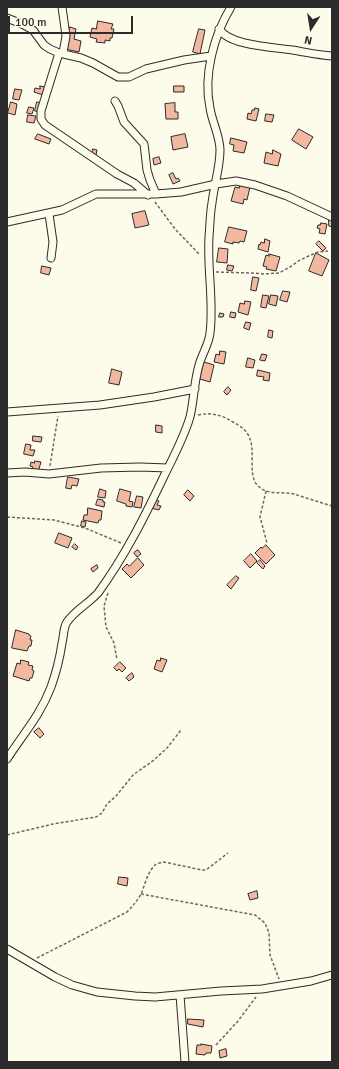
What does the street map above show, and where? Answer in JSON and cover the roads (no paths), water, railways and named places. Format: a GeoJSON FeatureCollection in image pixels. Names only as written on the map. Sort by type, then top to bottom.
{"type":"FeatureCollection","features":[{"type":"Feature","properties":{"kind":"street"},"geometry":{"type":"LineString","coordinates":[[62,7],[66,36],[41,111],[41,119],[45,125],[117,174],[134,183],[148,195]]}},
{"type":"Feature","properties":{"kind":"street"},"geometry":{"type":"LineString","coordinates":[[7,759],[37,716],[47,696],[59,656],[66,623],[78,609],[93,599],[108,579],[139,529],[190,417],[198,366],[210,334],[210,274],[208,245],[212,203],[220,151],[208,93],[211,56],[219,29],[231,7]]}},
{"type":"Feature","properties":{"kind":"street"},"geometry":{"type":"LineString","coordinates":[[7,18],[32,30],[44,45],[61,53],[93,63],[112,75],[123,78],[129,77],[146,69],[184,60],[211,56]]}},
{"type":"Feature","properties":{"kind":"street"},"geometry":{"type":"LineString","coordinates":[[219,29],[225,35],[237,40],[268,47],[332,56]]}},
{"type":"Feature","properties":{"kind":"street"},"geometry":{"type":"LineString","coordinates":[[115,100],[124,122],[144,144],[150,180],[156,194]]}},
{"type":"Feature","properties":{"kind":"street"},"geometry":{"type":"LineString","coordinates":[[7,222],[50,214],[96,194],[148,195],[199,189],[216,184],[236,182],[249,183],[288,196],[332,217]]}},
{"type":"Feature","properties":{"kind":"street"},"geometry":{"type":"LineString","coordinates":[[50,214],[53,242],[51,258]]}},
{"type":"Feature","properties":{"kind":"street"},"geometry":{"type":"LineString","coordinates":[[7,412],[100,405],[195,389]]}},
{"type":"Feature","properties":{"kind":"street"},"geometry":{"type":"LineString","coordinates":[[7,473],[25,472],[49,474],[101,468],[168,468]]}},
{"type":"Feature","properties":{"kind":"street"},"geometry":{"type":"LineString","coordinates":[[7,949],[55,977],[84,989],[97,992],[142,996],[155,997],[262,989],[311,981],[332,975]]}},
{"type":"Feature","properties":{"kind":"street"},"geometry":{"type":"LineString","coordinates":[[180,995],[185,1062]]}}]}
